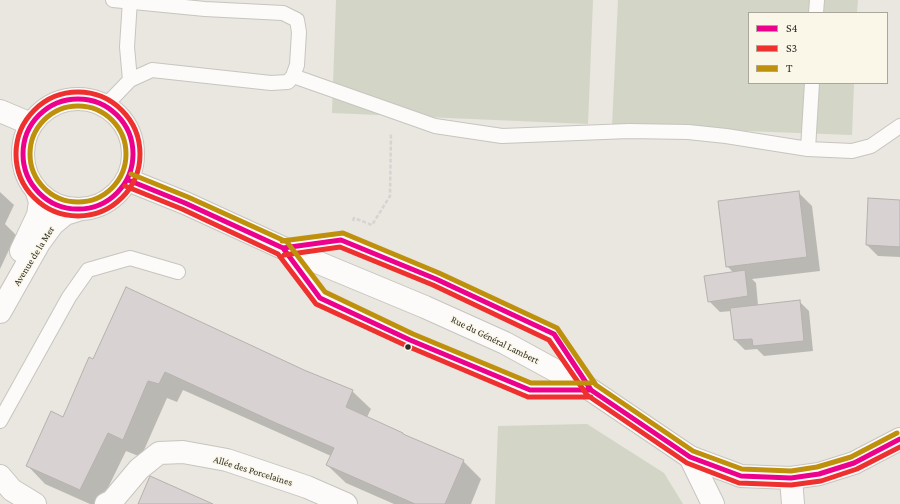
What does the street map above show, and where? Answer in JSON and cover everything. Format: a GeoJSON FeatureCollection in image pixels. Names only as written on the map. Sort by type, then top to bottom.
{"type":"FeatureCollection","features":[{"type":"Feature","properties":{"kind":"main road"},"geometry":{"type":"LineString","coordinates":[[73,98],[90,99],[106,105],[119,116],[129,130],[133,146],[133,163],[128,180],[119,192],[107,202],[93,208],[78,210],[63,208],[49,202],[38,192],[27,177],[22,160],[24,141],[31,124],[42,112],[56,102],[73,98]]}},
{"type":"Feature","properties":{"kind":"main road"},"geometry":{"type":"LineString","coordinates":[[0,111],[31,124]]}},
{"type":"Feature","properties":{"kind":"main road","name":"Rue du Général Lambert"},"geometry":{"type":"LineString","coordinates":[[128,180],[186,203],[283,248],[425,307],[505,343],[591,390],[690,457],[740,476],[791,478],[819,474],[854,463],[900,439]]}},
{"type":"Feature","properties":{"kind":"main road","name":"Avenue de la Mer"},"geometry":{"type":"LineString","coordinates":[[0,288],[29,236],[38,215],[40,202],[38,192]]}},
{"type":"Feature","properties":{"kind":"main road","name":"Avenue de la Mer"},"geometry":{"type":"LineString","coordinates":[[0,312],[39,243],[53,224],[65,214],[78,210]]}},
{"type":"Feature","properties":{"kind":"main road","name":"Allée des Porcelaines"},"geometry":{"type":"LineString","coordinates":[[106,504],[112,501],[139,469],[159,453],[183,452],[227,460],[307,487],[346,504]]}},
{"type":"Feature","properties":{"kind":"main road"},"geometry":{"type":"LineString","coordinates":[[690,457],[713,504]]}},
{"type":"Feature","properties":{"kind":"main road"},"geometry":{"type":"LineString","coordinates":[[0,476],[12,490],[35,504]]}},
{"type":"Feature","properties":{"kind":"main road"},"geometry":{"type":"LineString","coordinates":[[791,478],[792,504]]}},
{"type":"Feature","properties":{"kind":"lane"},"geometry":{"type":"LineString","coordinates":[[106,105],[130,80],[155,69],[271,83],[288,82],[293,76],[297,65],[299,32],[297,20],[283,13],[205,9],[130,0],[113,0]]}},
{"type":"Feature","properties":{"kind":"lane"},"geometry":{"type":"LineString","coordinates":[[130,0],[127,47],[130,80]]}},
{"type":"Feature","properties":{"kind":"lane"},"geometry":{"type":"LineString","coordinates":[[816,12],[817,0]]}},
{"type":"Feature","properties":{"kind":"lane"},"geometry":{"type":"LineString","coordinates":[[293,76],[435,126],[502,136],[629,131],[688,132],[808,148],[852,151],[871,146],[900,126]]}},
{"type":"Feature","properties":{"kind":"lane"},"geometry":{"type":"LineString","coordinates":[[808,148],[812,84]]}},
{"type":"Feature","properties":{"kind":"lane"},"geometry":{"type":"LineString","coordinates":[[341,240],[436,279],[554,334],[591,390],[530,390],[410,340],[320,298],[283,248],[341,240]]}},
{"type":"Feature","properties":{"kind":"lane"},"geometry":{"type":"LineString","coordinates":[[0,421],[69,297],[88,270],[130,258],[178,272]]}},
{"type":"Feature","properties":{"kind":"path"},"geometry":{"type":"LineString","coordinates":[[346,242],[354,218],[372,225],[390,196],[392,111]]}},
{"type":"Feature","properties":{"kind":"shaded area"},"geometry":{"type":"Polygon","coordinates":[[[336,0],[593,0],[588,124],[332,113],[336,0]]]}},
{"type":"Feature","properties":{"kind":"shaded area"},"geometry":{"type":"Polygon","coordinates":[[[618,0],[858,0],[857,12],[748,12],[748,84],[854,84],[852,135],[612,126],[618,0]]]}},
{"type":"Feature","properties":{"kind":"shaded area"},"geometry":{"type":"Polygon","coordinates":[[[587,424],[664,473],[683,504],[495,504],[498,426],[587,424]]]}},
{"type":"Feature","properties":{"kind":"building"},"geometry":{"type":"Polygon","coordinates":[[[799,191],[807,257],[726,267],[718,201],[799,191]]]}},
{"type":"Feature","properties":{"kind":"building"},"geometry":{"type":"Polygon","coordinates":[[[868,198],[900,200],[900,247],[866,245],[868,198]]]}},
{"type":"Feature","properties":{"kind":"building"},"geometry":{"type":"Polygon","coordinates":[[[745,270],[748,296],[708,302],[704,276],[745,270]]]}},
{"type":"Feature","properties":{"kind":"building"},"geometry":{"type":"Polygon","coordinates":[[[126,287],[304,370],[353,390],[346,407],[403,434],[464,460],[445,504],[415,504],[326,465],[334,448],[165,372],[159,384],[148,381],[123,440],[108,433],[80,490],[26,466],[51,411],[63,417],[89,357],[93,359],[126,287]]]}},
{"type":"Feature","properties":{"kind":"building"},"geometry":{"type":"Polygon","coordinates":[[[800,300],[804,341],[753,346],[752,339],[734,340],[730,308],[800,300]]]}},
{"type":"Feature","properties":{"kind":"building"},"geometry":{"type":"Polygon","coordinates":[[[150,476],[213,504],[138,504],[150,476]]]}},
{"type":"Feature","properties":{"kind":"transit line","name":"S3"},"geometry":{"type":"LineString","coordinates":[[84,92],[102,96],[113,102],[126,114],[136,130],[140,154],[136,178],[130,189],[118,202],[96,214],[72,216],[54,212],[43,206],[30,194],[18,172],[16,148],[20,130],[26,119],[38,106],[60,94],[84,92]]}},
{"type":"Feature","properties":{"kind":"transit line","name":"S4"},"geometry":{"type":"LineString","coordinates":[[78,99],[99,103],[109,108],[117,115],[124,123],[129,133],[133,154],[129,175],[124,185],[117,193],[109,200],[99,205],[78,209],[57,205],[47,200],[39,193],[32,185],[27,175],[23,154],[27,133],[32,123],[39,115],[47,108],[57,103],[78,99]]}},
{"type":"Feature","properties":{"kind":"transit line","name":"T"},"geometry":{"type":"LineString","coordinates":[[69,106],[87,106],[97,109],[105,114],[118,127],[123,135],[126,145],[126,154],[126,163],[123,173],[112,188],[105,194],[97,199],[87,202],[69,202],[59,199],[51,194],[38,181],[33,173],[30,163],[30,145],[33,135],[38,127],[51,114],[59,109],[69,106]]}},
{"type":"Feature","properties":{"kind":"transit line","name":"T"},"geometry":{"type":"LineString","coordinates":[[131,174],[188,197],[287,242],[325,292],[413,334],[531,383],[591,383]]}},
{"type":"Feature","properties":{"kind":"transit line","name":"S4"},"geometry":{"type":"LineString","coordinates":[[128,180],[185,203],[283,248],[320,298],[410,340],[530,390],[591,390]]}},
{"type":"Feature","properties":{"kind":"transit line","name":"S3"},"geometry":{"type":"LineString","coordinates":[[125,186],[182,209],[278,254],[316,304],[407,346],[528,397],[591,397]]}},
{"type":"Feature","properties":{"kind":"transit line","name":"T"},"geometry":{"type":"LineString","coordinates":[[282,241],[343,233],[439,273],[557,328],[596,385],[693,451],[742,469],[791,471],[817,467],[851,457],[897,433]]}},
{"type":"Feature","properties":{"kind":"transit line","name":"S4"},"geometry":{"type":"LineString","coordinates":[[283,248],[341,240],[436,279],[554,334],[591,390],[690,457],[741,476],[791,478],[819,474],[854,463],[900,439]]}},
{"type":"Feature","properties":{"kind":"transit line","name":"S3"},"geometry":{"type":"LineString","coordinates":[[284,255],[340,247],[433,285],[549,340],[587,395],[687,463],[739,483],[791,485],[821,481],[857,469],[900,447]]}}]}
